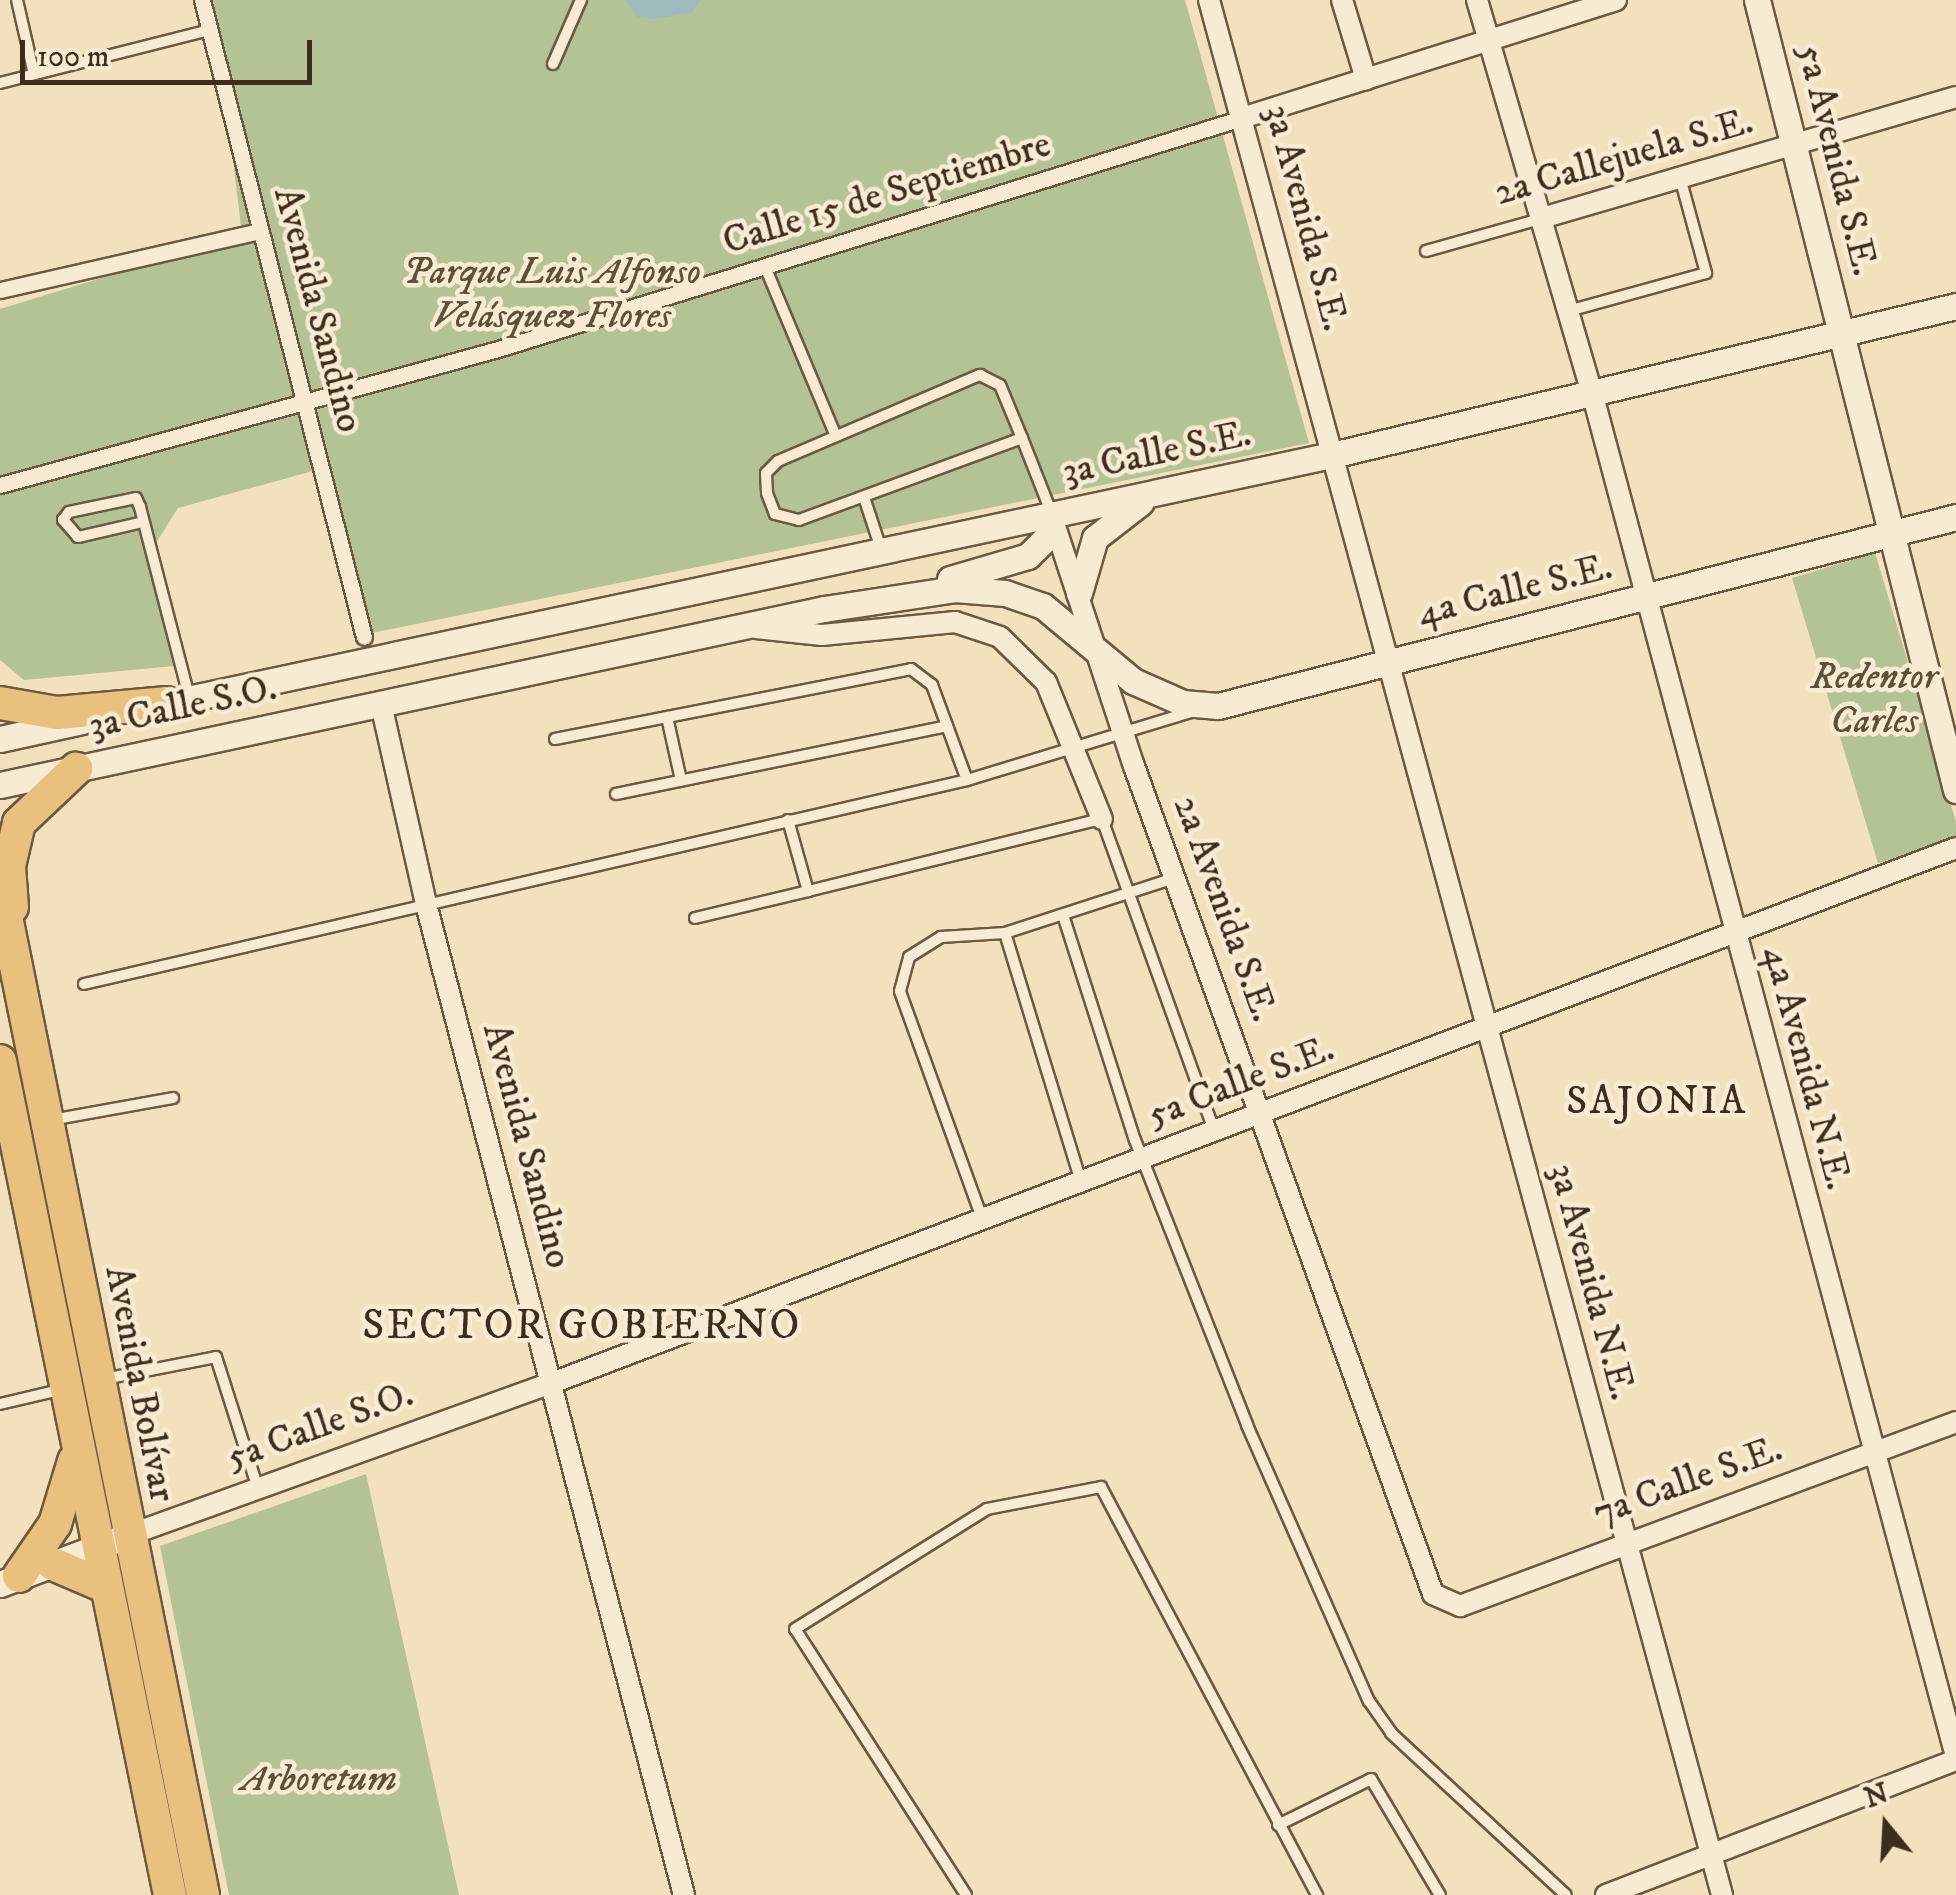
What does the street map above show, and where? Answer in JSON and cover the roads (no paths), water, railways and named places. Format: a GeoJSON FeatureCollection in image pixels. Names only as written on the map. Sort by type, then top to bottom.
{"type":"FeatureCollection","features":[{"type":"Feature","properties":{"kind":"highway"},"geometry":{"type":"LineString","coordinates":[[0,703],[37,713],[178,701]]}},
{"type":"Feature","properties":{"kind":"highway"},"geometry":{"type":"LineString","coordinates":[[22,996],[9,880],[12,842],[32,804],[76,768]]}},
{"type":"Feature","properties":{"kind":"highway","name":"Avenida Bolívar"},"geometry":{"type":"LineString","coordinates":[[0,887],[203,1895]]}},
{"type":"Feature","properties":{"kind":"highway","name":"Avenida Bolívar"},"geometry":{"type":"LineString","coordinates":[[0,1060],[96,1547],[170,1895]]}},
{"type":"Feature","properties":{"kind":"highway"},"geometry":{"type":"LineString","coordinates":[[10,1580],[56,1524],[75,1441]]}},
{"type":"Feature","properties":{"kind":"highway"},"geometry":{"type":"LineString","coordinates":[[53,1564],[104,1586]]}},
{"type":"Feature","properties":{"kind":"street","name":"Avenida Sandino"},"geometry":{"type":"LineString","coordinates":[[202,0],[367,647]]}},
{"type":"Feature","properties":{"kind":"street","name":"3a Avenida S.E."},"geometry":{"type":"LineString","coordinates":[[1209,0],[1332,455]]}},
{"type":"Feature","properties":{"kind":"street"},"geometry":{"type":"LineString","coordinates":[[1342,0],[1366,79]]}},
{"type":"Feature","properties":{"kind":"street","name":"4a Avenida N.E."},"geometry":{"type":"LineString","coordinates":[[1477,0],[1593,396],[1956,1758]]}},
{"type":"Feature","properties":{"kind":"street","name":"Calle 15 de Septiembre"},"geometry":{"type":"LineString","coordinates":[[0,485],[306,405],[766,269],[1616,0]]}},
{"type":"Feature","properties":{"kind":"street","name":"5a Avenida S.E."},"geometry":{"type":"LineString","coordinates":[[1757,0],[1956,790]]}},
{"type":"Feature","properties":{"kind":"street","name":"2a Callejuela S.E."},"geometry":{"type":"LineString","coordinates":[[1542,218],[1956,97]]}},
{"type":"Feature","properties":{"kind":"street"},"geometry":{"type":"LineString","coordinates":[[0,290],[259,230]]}},
{"type":"Feature","properties":{"kind":"street","name":"3a Calle S.E."},"geometry":{"type":"LineString","coordinates":[[367,647],[882,550],[1332,455],[1842,338],[1956,306]]}},
{"type":"Feature","properties":{"kind":"street","name":"3a Avenida N.E."},"geometry":{"type":"LineString","coordinates":[[1332,455],[1484,1028],[1722,1895]]}},
{"type":"Feature","properties":{"kind":"street"},"geometry":{"type":"LineString","coordinates":[[1080,593],[1098,532],[1168,490]]}},
{"type":"Feature","properties":{"kind":"street"},"geometry":{"type":"LineString","coordinates":[[824,610],[1014,562],[1049,535],[1052,514]]}},
{"type":"Feature","properties":{"kind":"street","name":"2a Avenida S.E."},"geometry":{"type":"LineString","coordinates":[[1052,514],[1125,735],[1262,1110],[1374,1436],[1432,1594],[1444,1604]]}},
{"type":"Feature","properties":{"kind":"street","name":"4a Calle S.E."},"geometry":{"type":"LineString","coordinates":[[1102,657],[1162,696],[1209,706],[1956,517]]}},
{"type":"Feature","properties":{"kind":"street"},"geometry":{"type":"LineString","coordinates":[[381,704],[744,626],[954,589],[1005,592],[1060,617],[1102,657]]}},
{"type":"Feature","properties":{"kind":"street"},"geometry":{"type":"LineString","coordinates":[[744,626],[822,636],[931,622],[980,628],[1030,662],[1074,749],[1102,819]]}},
{"type":"Feature","properties":{"kind":"street","name":"3a Calle S.O."},"geometry":{"type":"LineString","coordinates":[[0,739],[178,701],[367,647]]}},
{"type":"Feature","properties":{"kind":"street","name":"Avenida Sandino"},"geometry":{"type":"LineString","coordinates":[[381,704],[426,904],[684,1895]]}},
{"type":"Feature","properties":{"kind":"street","name":"3a Calle S.O."},"geometry":{"type":"LineString","coordinates":[[0,786],[381,704]]}},
{"type":"Feature","properties":{"kind":"street","name":"5a Calle S.E."},"geometry":{"type":"LineString","coordinates":[[552,1383],[1956,848]]}},
{"type":"Feature","properties":{"kind":"street","name":"5a Calle S.O."},"geometry":{"type":"LineString","coordinates":[[10,1580],[552,1383]]}},
{"type":"Feature","properties":{"kind":"street","name":"7a Calle S.E."},"geometry":{"type":"LineString","coordinates":[[1444,1604],[1460,1606],[1625,1541],[1956,1422]]}},
{"type":"Feature","properties":{"kind":"street"},"geometry":{"type":"LineString","coordinates":[[1606,1895],[1956,1758]]}},
{"type":"Feature","properties":{"kind":"lane"},"geometry":{"type":"LineString","coordinates":[[17,0],[34,74]]}},
{"type":"Feature","properties":{"kind":"lane"},"geometry":{"type":"LineString","coordinates":[[553,64],[576,2]]}},
{"type":"Feature","properties":{"kind":"lane"},"geometry":{"type":"LineString","coordinates":[[0,83],[209,30]]}},
{"type":"Feature","properties":{"kind":"lane"},"geometry":{"type":"LineString","coordinates":[[1568,311],[1706,273],[1680,177]]}},
{"type":"Feature","properties":{"kind":"lane","name":"2a Callejuela S.E."},"geometry":{"type":"LineString","coordinates":[[1426,251],[1542,218]]}},
{"type":"Feature","properties":{"kind":"lane"},"geometry":{"type":"LineString","coordinates":[[766,269],[836,436]]}},
{"type":"Feature","properties":{"kind":"lane"},"geometry":{"type":"LineString","coordinates":[[1022,438],[799,520],[774,514],[766,473],[836,436],[980,376],[1000,385],[1022,438],[1052,514]]}},
{"type":"Feature","properties":{"kind":"lane"},"geometry":{"type":"LineString","coordinates":[[143,522],[78,537],[63,520],[70,512],[132,496],[143,522],[178,701]]}},
{"type":"Feature","properties":{"kind":"lane"},"geometry":{"type":"LineString","coordinates":[[864,497],[882,550]]}},
{"type":"Feature","properties":{"kind":"lane"},"geometry":{"type":"LineString","coordinates":[[555,740],[911,669],[932,685],[967,780]]}},
{"type":"Feature","properties":{"kind":"lane"},"geometry":{"type":"LineString","coordinates":[[84,984],[967,780],[1125,735],[1209,706]]}},
{"type":"Feature","properties":{"kind":"lane"},"geometry":{"type":"LineString","coordinates":[[667,717],[681,780]]}},
{"type":"Feature","properties":{"kind":"lane"},"geometry":{"type":"LineString","coordinates":[[616,794],[948,726]]}},
{"type":"Feature","properties":{"kind":"lane"},"geometry":{"type":"LineString","coordinates":[[695,918],[1102,819],[1214,1130]]}},
{"type":"Feature","properties":{"kind":"lane"},"geometry":{"type":"LineString","coordinates":[[788,820],[808,891]]}},
{"type":"Feature","properties":{"kind":"lane"},"geometry":{"type":"LineString","coordinates":[[982,1220],[900,977],[909,957],[941,937],[1005,934],[1175,878]]}},
{"type":"Feature","properties":{"kind":"lane"},"geometry":{"type":"LineString","coordinates":[[1062,915],[1146,1157],[1247,1425],[1380,1717],[1566,1895]]}},
{"type":"Feature","properties":{"kind":"lane"},"geometry":{"type":"LineString","coordinates":[[1005,934],[1082,1182]]}},
{"type":"Feature","properties":{"kind":"lane"},"geometry":{"type":"LineString","coordinates":[[47,1121],[173,1098]]}},
{"type":"Feature","properties":{"kind":"lane"},"geometry":{"type":"LineString","coordinates":[[98,1380],[216,1358],[258,1489]]}},
{"type":"Feature","properties":{"kind":"lane"},"geometry":{"type":"LineString","coordinates":[[0,1404],[65,1388]]}},
{"type":"Feature","properties":{"kind":"lane"},"geometry":{"type":"LineString","coordinates":[[1233,1432],[1247,1425]]}},
{"type":"Feature","properties":{"kind":"lane"},"geometry":{"type":"LineString","coordinates":[[966,1895],[794,1629],[1002,1505],[1101,1487],[1317,1895]]}},
{"type":"Feature","properties":{"kind":"lane"},"geometry":{"type":"LineString","coordinates":[[1278,1825],[1371,1779],[1440,1895]]}},
{"type":"Feature","properties":{"kind":"water"},"geometry":{"type":"Polygon","coordinates":[[[625,0],[701,0],[692,13],[655,19],[637,17],[625,0]]]}},
{"type":"Feature","properties":{"kind":"district","name":"SAJONIA"},"geometry":{"type":"Point","coordinates":[1657,1102]}},
{"type":"Feature","properties":{"kind":"district","name":"SECTOR GOBIERNO"},"geometry":{"type":"Point","coordinates":[582,1326]}},
{"type":"Feature","properties":{"kind":"park label","name":"Parque Luis Alfonso Velásquez Flores"},"geometry":{"type":"Point","coordinates":[552,295]}},
{"type":"Feature","properties":{"kind":"park label","name":"Redentor Carles"},"geometry":{"type":"Point","coordinates":[1874,700]}},
{"type":"Feature","properties":{"kind":"park label","name":"Arboretum"},"geometry":{"type":"Point","coordinates":[319,1780]}}]}
